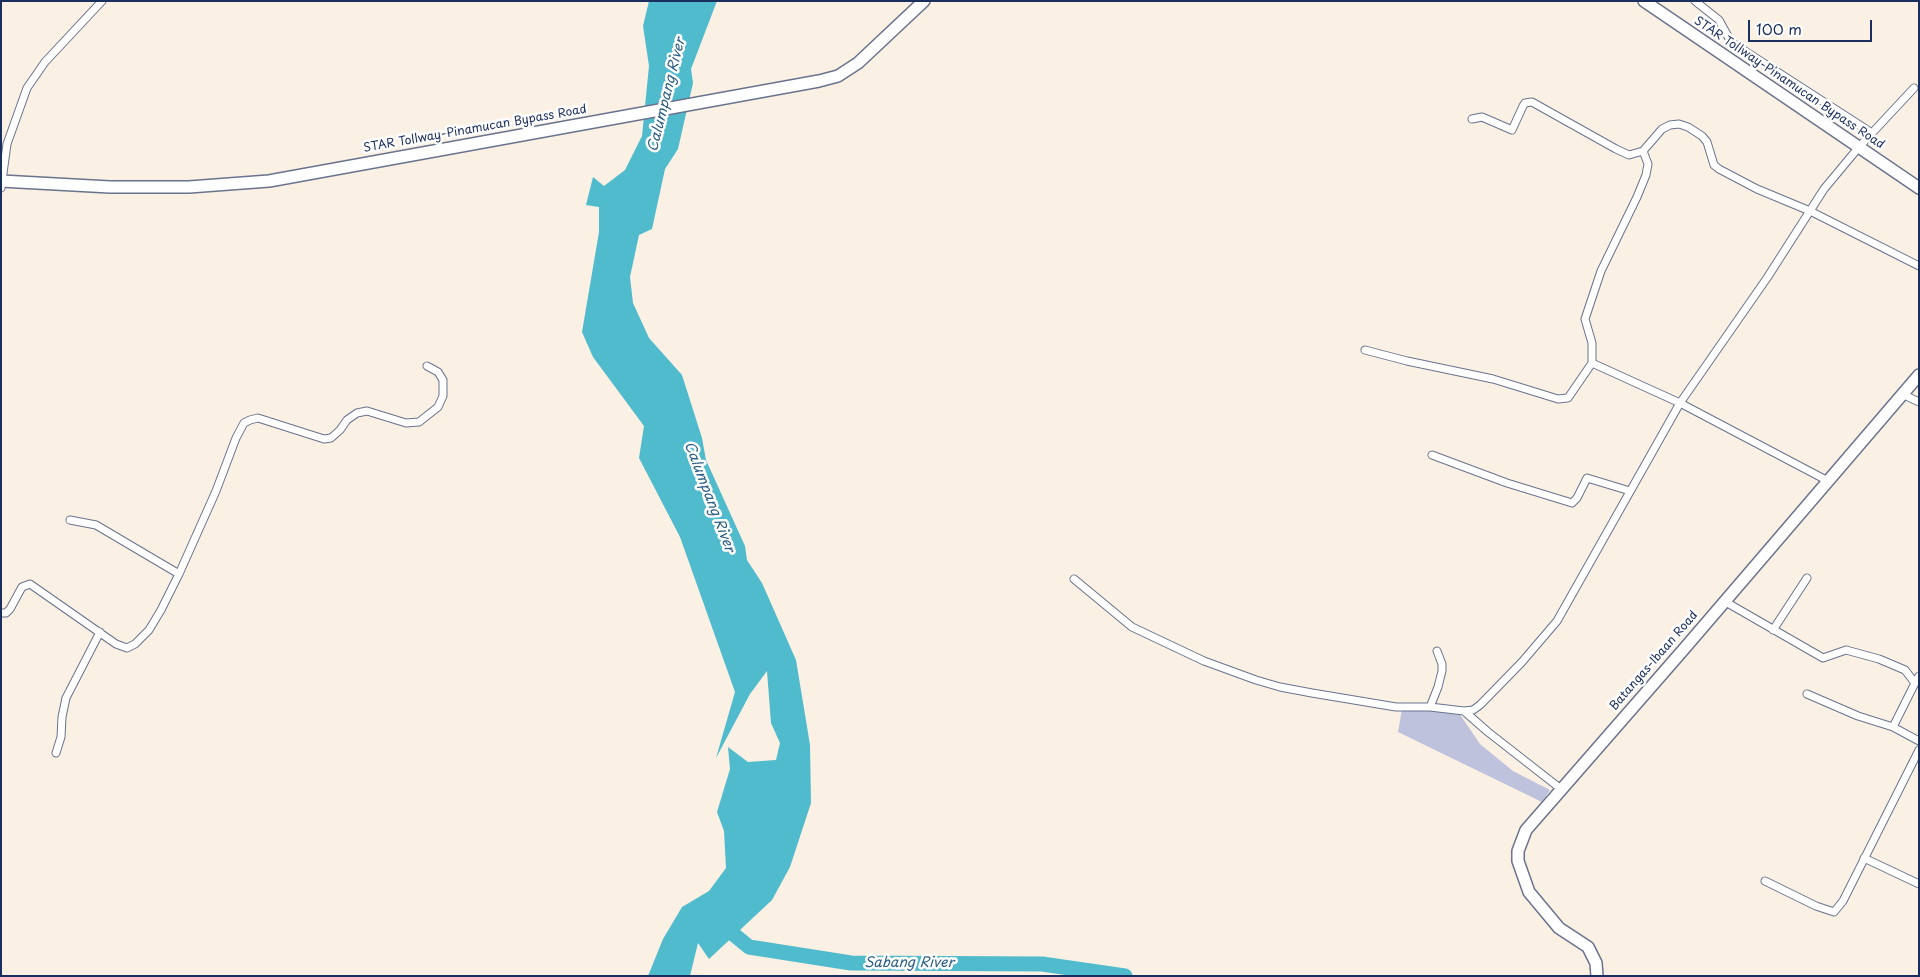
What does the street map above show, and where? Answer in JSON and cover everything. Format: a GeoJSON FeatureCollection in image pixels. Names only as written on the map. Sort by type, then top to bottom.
{"type":"FeatureCollection","features":[{"type":"Feature","properties":{"kind":"main road","name":"STAR Tollway-Pinamucan Bypass Road"},"geometry":{"type":"LineString","coordinates":[[2,183],[189,187],[269,180],[819,81],[838,76],[858,63],[924,1]]}},
{"type":"Feature","properties":{"kind":"main road","name":"STAR Tollway-Pinamucan Bypass Road"},"geometry":{"type":"LineString","coordinates":[[1644,1],[1919,188]]}},
{"type":"Feature","properties":{"kind":"main road","name":"Batangas-Ibaan Road"},"geometry":{"type":"LineString","coordinates":[[1597,976],[1596,963],[1588,947],[1553,923],[1529,892],[1518,861],[1518,851],[1526,830],[1919,375]]}},
{"type":"Feature","properties":{"kind":"street"},"geometry":{"type":"LineString","coordinates":[[2,183],[7,144],[27,88],[45,62],[102,1]]}},
{"type":"Feature","properties":{"kind":"street"},"geometry":{"type":"LineString","coordinates":[[1695,1],[1719,20],[1731,42],[1872,133]]}},
{"type":"Feature","properties":{"kind":"street"},"geometry":{"type":"LineString","coordinates":[[1074,579],[1132,628],[1204,661],[1280,687],[1396,707],[1473,710],[1522,662],[1557,621],[1680,403],[1767,278],[1824,189],[1859,147],[1914,88]]}},
{"type":"Feature","properties":{"kind":"street"},"geometry":{"type":"LineString","coordinates":[[1472,119],[1482,117],[1512,130],[1525,103],[1532,102],[1629,155],[1643,151],[1662,129],[1670,125],[1679,124],[1688,127],[1702,136],[1707,142],[1714,164],[1719,169],[1758,189],[1810,211],[1919,266]]}},
{"type":"Feature","properties":{"kind":"street"},"geometry":{"type":"LineString","coordinates":[[1365,350],[1493,379],[1558,399],[1568,398],[1592,363],[1592,343],[1585,319],[1601,271],[1637,198],[1646,174],[1648,164],[1643,151]]}},
{"type":"Feature","properties":{"kind":"street"},"geometry":{"type":"LineString","coordinates":[[1592,363],[1680,403],[1828,481]]}},
{"type":"Feature","properties":{"kind":"street"},"geometry":{"type":"LineString","coordinates":[[1,613],[6,613],[10,610],[22,587],[30,584],[122,646],[127,648],[135,644],[149,630],[178,574],[216,491],[236,438],[244,423],[258,418],[324,439],[331,438],[340,430],[346,420],[357,413],[367,411],[406,423],[419,422],[438,407],[443,396],[443,380],[438,372],[427,366]]}},
{"type":"Feature","properties":{"kind":"street"},"geometry":{"type":"LineString","coordinates":[[1902,394],[1919,402]]}},
{"type":"Feature","properties":{"kind":"street"},"geometry":{"type":"LineString","coordinates":[[1432,455],[1520,488],[1572,502],[1578,498],[1587,478],[1630,491]]}},
{"type":"Feature","properties":{"kind":"street"},"geometry":{"type":"LineString","coordinates":[[70,520],[96,526],[178,574]]}},
{"type":"Feature","properties":{"kind":"street"},"geometry":{"type":"LineString","coordinates":[[1773,630],[1808,578]]}},
{"type":"Feature","properties":{"kind":"street"},"geometry":{"type":"LineString","coordinates":[[1724,601],[1823,658],[1846,650],[1879,659],[1905,670],[1915,683]]}},
{"type":"Feature","properties":{"kind":"street"},"geometry":{"type":"LineString","coordinates":[[56,753],[61,736],[66,698],[100,632]]}},
{"type":"Feature","properties":{"kind":"street"},"geometry":{"type":"LineString","coordinates":[[1430,707],[1442,671],[1442,664],[1437,650]]}},
{"type":"Feature","properties":{"kind":"street"},"geometry":{"type":"LineString","coordinates":[[1893,727],[1919,676]]}},
{"type":"Feature","properties":{"kind":"street"},"geometry":{"type":"LineString","coordinates":[[1807,694],[1858,716],[1893,727],[1919,741]]}},
{"type":"Feature","properties":{"kind":"street"},"geometry":{"type":"LineString","coordinates":[[1464,711],[1561,789]]}},
{"type":"Feature","properties":{"kind":"street"},"geometry":{"type":"LineString","coordinates":[[1765,881],[1816,906],[1834,912],[1843,901],[1919,750]]}},
{"type":"Feature","properties":{"kind":"street"},"geometry":{"type":"LineString","coordinates":[[1864,858],[1919,884]]}},
{"type":"Feature","properties":{"kind":"shaded area"},"geometry":{"type":"Polygon","coordinates":[[[1402,709],[1459,713],[1480,744],[1513,771],[1550,790],[1542,802],[1398,732],[1402,709]]]}},
{"type":"Feature","properties":{"kind":"water","name":"Calumpang River"},"geometry":{"type":"Polygon","coordinates":[[[649,1],[717,1],[691,69],[693,83],[678,149],[665,169],[652,229],[639,235],[630,277],[633,303],[649,338],[682,375],[702,438],[706,460],[745,546],[747,560],[762,583],[796,660],[810,745],[811,803],[790,867],[772,900],[709,959],[698,943],[690,976],[648,976],[663,939],[682,907],[709,891],[726,868],[724,831],[717,812],[730,769],[728,747],[748,762],[776,760],[780,743],[771,723],[767,671],[750,694],[716,758],[735,692],[680,537],[639,458],[644,426],[593,357],[582,332],[599,232],[599,207],[586,205],[593,177],[604,186],[625,170],[642,136],[649,66],[643,26],[649,1]]]}},
{"type":"Feature","properties":{"kind":"waterway","name":"Sabang River"},"geometry":{"type":"LineString","coordinates":[[721,924],[749,947],[851,963],[1042,964],[1125,976]]}}]}
